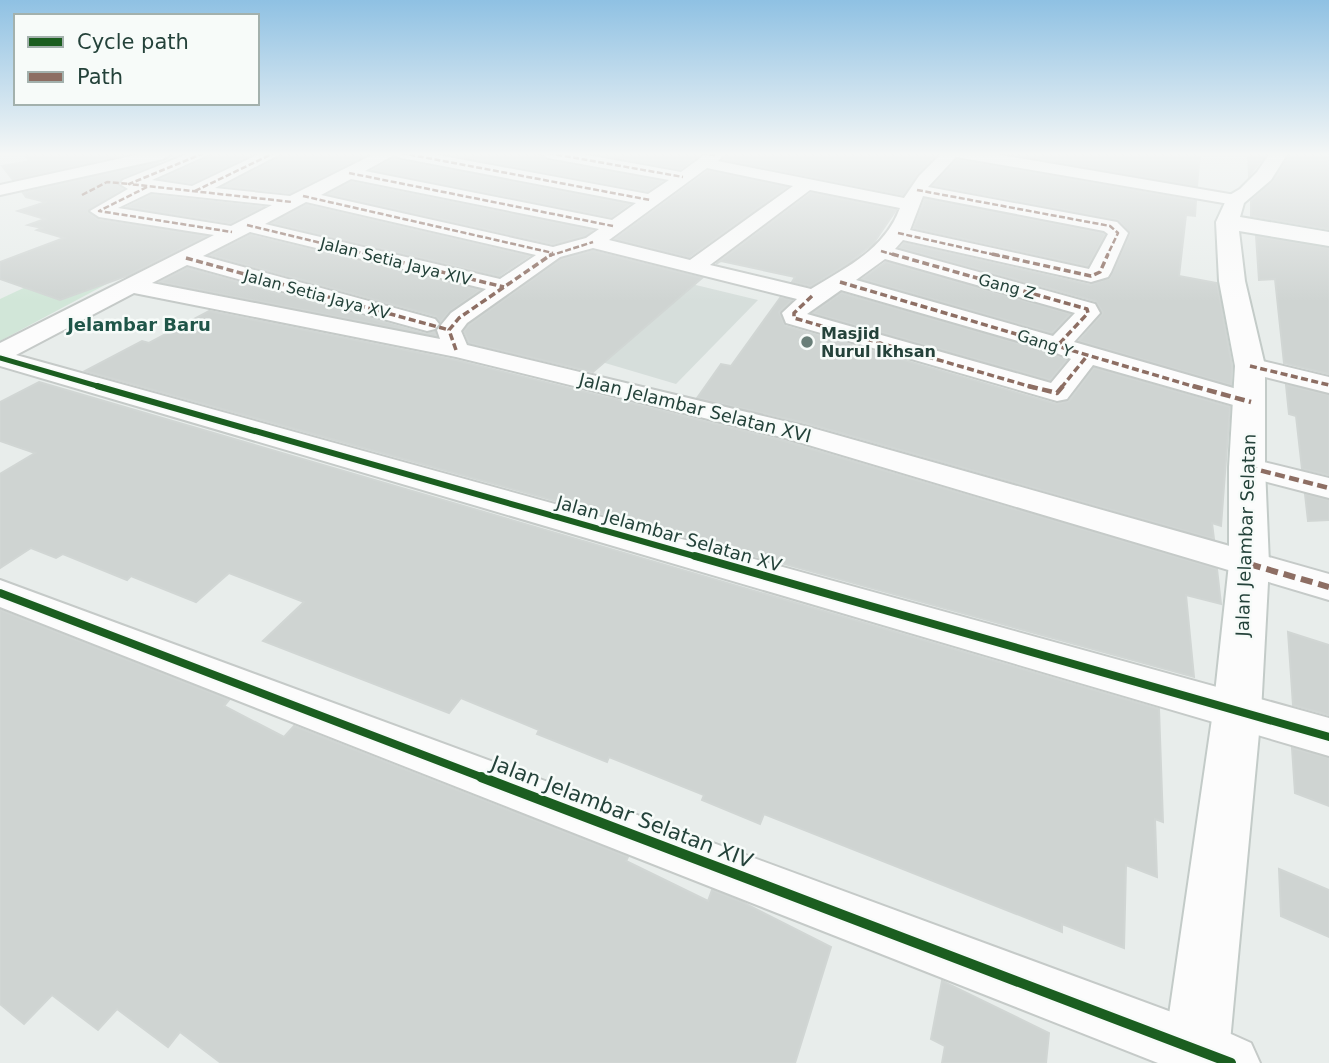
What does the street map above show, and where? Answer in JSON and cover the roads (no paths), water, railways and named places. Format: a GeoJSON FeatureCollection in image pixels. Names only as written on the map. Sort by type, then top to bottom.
{"type":"FeatureCollection","features":[{"type":"Feature","properties":{"kind":"street","name":"Jalan Setia Jaya XIV"},"geometry":{"type":"LineString","coordinates":[[115,203],[99,211],[239,228],[504,287]]}},
{"type":"Feature","properties":{"kind":"street"},"geometry":{"type":"LineString","coordinates":[[0,356],[291,203]]}},
{"type":"Feature","properties":{"kind":"street"},"geometry":{"type":"LineString","coordinates":[[315,203],[553,253]]}},
{"type":"Feature","properties":{"kind":"street"},"geometry":{"type":"LineString","coordinates":[[471,203],[593,232],[695,266],[812,296]]}},
{"type":"Feature","properties":{"kind":"street"},"geometry":{"type":"LineString","coordinates":[[452,340],[459,318],[553,253],[593,232],[613,226],[646,203]]}},
{"type":"Feature","properties":{"kind":"street"},"geometry":{"type":"LineString","coordinates":[[695,266],[781,203]]}},
{"type":"Feature","properties":{"kind":"street"},"geometry":{"type":"LineString","coordinates":[[912,203],[898,233],[881,251],[840,282],[812,296],[794,313],[794,318],[1057,393],[1087,356]]}},
{"type":"Feature","properties":{"kind":"street"},"geometry":{"type":"LineString","coordinates":[[898,233],[1091,276],[1100,272],[1118,233],[1110,226],[946,203]]}},
{"type":"Feature","properties":{"kind":"street"},"geometry":{"type":"LineString","coordinates":[[1196,203],[1329,239]]}},
{"type":"Feature","properties":{"kind":"street"},"geometry":{"type":"LineString","coordinates":[[1231,211],[1238,203]]}},
{"type":"Feature","properties":{"kind":"street","name":"Jalan Jelambar Selatan"},"geometry":{"type":"LineString","coordinates":[[1208,1059],[1249,564],[1247,467],[1250,384],[1232,281],[1231,211]]}},
{"type":"Feature","properties":{"kind":"street","name":"Gang Z"},"geometry":{"type":"LineString","coordinates":[[881,251],[1087,309],[1088,313],[1058,345]]}},
{"type":"Feature","properties":{"kind":"street","name":"Jalan Setia Jaya XV"},"geometry":{"type":"LineString","coordinates":[[186,258],[452,340]]}},
{"type":"Feature","properties":{"kind":"street","name":"Gang Y"},"geometry":{"type":"LineString","coordinates":[[840,282],[1058,345],[1087,356],[1250,384],[1329,385]]}},
{"type":"Feature","properties":{"kind":"street","name":"Jalan Jelambar Selatan XVI"},"geometry":{"type":"LineString","coordinates":[[132,286],[452,340],[795,432],[1329,587]]}},
{"type":"Feature","properties":{"kind":"street","name":"Jalan Jelambar Selatan XV"},"geometry":{"type":"LineString","coordinates":[[0,356],[1329,737]]}},
{"type":"Feature","properties":{"kind":"street"},"geometry":{"type":"LineString","coordinates":[[1247,467],[1329,488]]}},
{"type":"Feature","properties":{"kind":"street","name":"Jalan Jelambar Selatan XIV"},"geometry":{"type":"LineString","coordinates":[[0,593],[1208,1059]]}},
{"type":"Feature","properties":{"kind":"place","name":"Masjid Nurul Ikhsan"},"geometry":{"type":"Point","coordinates":[807,342]}},
{"type":"Feature","properties":{"kind":"district","name":"Jelambar Baru"},"geometry":{"type":"Point","coordinates":[139,325]}}]}
